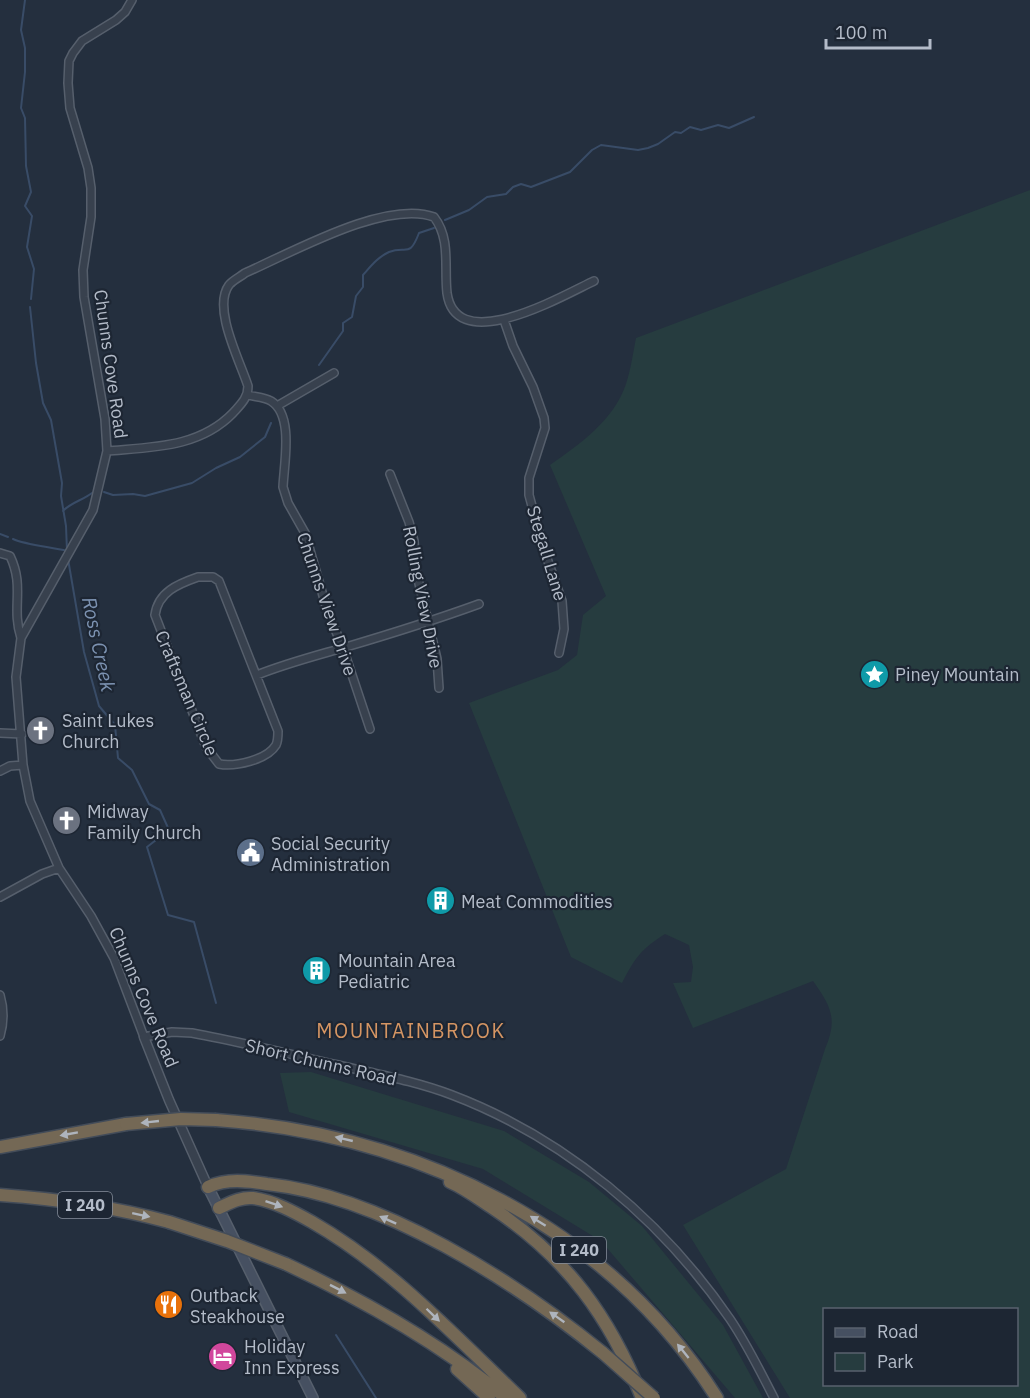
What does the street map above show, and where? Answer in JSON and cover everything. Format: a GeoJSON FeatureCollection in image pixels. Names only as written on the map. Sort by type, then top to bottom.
{"type":"FeatureCollection","features":[{"type":"Feature","properties":{"kind":"highway","name":"I 240"},"geometry":{"type":"LineString","coordinates":[[0,1147],[126,1124],[181,1119],[216,1119],[287,1127],[366,1144],[478,1187],[545,1225],[614,1279],[652,1315],[685,1353],[717,1398]]}},
{"type":"Feature","properties":{"kind":"highway"},"geometry":{"type":"LineString","coordinates":[[399,1156],[409,1164],[454,1184],[480,1199],[551,1253],[598,1310],[619,1344],[642,1398]]}},
{"type":"Feature","properties":{"kind":"highway"},"geometry":{"type":"LineString","coordinates":[[208,1186],[227,1181],[278,1185],[319,1194],[374,1213],[425,1237],[501,1279],[567,1324],[654,1398]]}},
{"type":"Feature","properties":{"kind":"highway","name":"I 240"},"geometry":{"type":"LineString","coordinates":[[0,1195],[35,1197],[120,1210],[169,1222],[286,1263],[368,1305],[478,1375],[506,1398]]}},
{"type":"Feature","properties":{"kind":"highway"},"geometry":{"type":"LineString","coordinates":[[219,1208],[240,1199],[261,1200],[289,1210],[343,1240],[377,1264],[417,1299],[520,1398]]}},
{"type":"Feature","properties":{"kind":"highway"},"geometry":{"type":"LineString","coordinates":[[435,1347],[444,1359],[489,1398]]}},
{"type":"Feature","properties":{"kind":"main road","name":"Chunns Cove Road"},"geometry":{"type":"LineString","coordinates":[[208,1186],[313,1398]]}},
{"type":"Feature","properties":{"kind":"street","name":"Chunns Cove Road"},"geometry":{"type":"LineString","coordinates":[[132,0],[117,20],[89,36],[77,47],[69,62],[68,73],[70,108],[88,168],[91,188],[91,217],[83,270],[84,297],[105,419],[107,452],[93,510],[21,638],[16,677],[23,765],[30,801],[59,868],[91,916],[114,958],[173,1110],[208,1186]]}},
{"type":"Feature","properties":{"kind":"street"},"geometry":{"type":"LineString","coordinates":[[107,452],[178,444],[219,426],[248,395],[248,386],[223,309],[230,284],[245,273],[370,219],[401,214],[426,214],[434,218],[444,236],[447,293],[450,302],[455,311],[471,320],[487,322],[504,320],[534,310],[594,281]]}},
{"type":"Feature","properties":{"kind":"street","name":"Stegall Lane"},"geometry":{"type":"LineString","coordinates":[[504,320],[544,418],[545,428],[529,478],[529,495],[544,550],[562,601],[564,630],[559,652]]}},
{"type":"Feature","properties":{"kind":"street"},"geometry":{"type":"LineString","coordinates":[[248,395],[266,399],[277,406],[334,373]]}},
{"type":"Feature","properties":{"kind":"street","name":"Chunns View Drive"},"geometry":{"type":"LineString","coordinates":[[277,406],[282,413],[285,425],[284,496],[305,533],[328,614],[343,648],[369,729]]}},
{"type":"Feature","properties":{"kind":"street","name":"Rolling View Drive"},"geometry":{"type":"LineString","coordinates":[[390,474],[414,541],[416,571],[437,659],[439,688]]}},
{"type":"Feature","properties":{"kind":"street"},"geometry":{"type":"LineString","coordinates":[[0,553],[10,556],[19,581],[16,622],[21,638]]}},
{"type":"Feature","properties":{"kind":"street","name":"Craftsman Circle"},"geometry":{"type":"LineString","coordinates":[[198,577],[213,577],[219,581],[257,675],[278,731],[278,742],[271,751],[245,763],[229,766],[219,764],[206,747],[155,615],[156,604],[164,594],[198,577]]}},
{"type":"Feature","properties":{"kind":"street"},"geometry":{"type":"LineString","coordinates":[[257,675],[310,655],[343,648],[429,622],[478,604]]}},
{"type":"Feature","properties":{"kind":"street"},"geometry":{"type":"LineString","coordinates":[[0,733],[22,734]]}},
{"type":"Feature","properties":{"kind":"street"},"geometry":{"type":"LineString","coordinates":[[0,771],[10,766],[23,765]]}},
{"type":"Feature","properties":{"kind":"street"},"geometry":{"type":"LineString","coordinates":[[1,897],[42,874],[59,868]]}},
{"type":"Feature","properties":{"kind":"street"},"geometry":{"type":"LineString","coordinates":[[0,995],[4,1020],[0,1036]]}},
{"type":"Feature","properties":{"kind":"street","name":"Short Chunns Road"},"geometry":{"type":"LineString","coordinates":[[144,1037],[172,1032],[192,1033],[414,1083],[494,1113],[561,1151],[635,1209],[681,1256],[731,1320],[774,1398]]}},
{"type":"Feature","properties":{"kind":"green space"},"geometry":{"type":"Polygon","coordinates":[[[1030,190],[1030,1398],[790,1398],[683,1225],[786,1169],[829,1038],[832,1021],[828,1006],[813,981],[693,1028],[673,983],[691,982],[693,967],[689,945],[665,934],[639,955],[622,983],[571,957],[469,703],[558,670],[577,655],[583,615],[606,596],[550,465],[584,440],[605,420],[621,397],[631,367],[636,338],[1030,190]]]}},
{"type":"Feature","properties":{"kind":"green space"},"geometry":{"type":"Polygon","coordinates":[[[311,1072],[504,1131],[589,1182],[642,1226],[723,1325],[763,1398],[735,1398],[601,1241],[483,1169],[289,1112],[280,1073],[311,1072]]]}},
{"type":"Feature","properties":{"kind":"waterway","name":"Ross Creek"},"geometry":{"type":"LineString","coordinates":[[25,0],[21,30],[25,48],[21,108],[25,118],[26,166],[31,192],[25,206],[32,216],[27,247],[34,269],[31,299]]}},
{"type":"Feature","properties":{"kind":"waterway"},"geometry":{"type":"LineString","coordinates":[[445,220],[469,210],[487,197],[506,194],[513,187],[521,184],[531,187],[570,172],[592,150],[601,145],[638,150],[658,144],[675,132],[681,133],[690,127],[701,130],[718,125],[729,128],[754,117]]}},
{"type":"Feature","properties":{"kind":"waterway"},"geometry":{"type":"LineString","coordinates":[[319,365],[343,331],[343,323],[352,317],[356,296],[363,287],[363,275],[381,256],[395,250],[410,249],[419,233],[434,228]]}},
{"type":"Feature","properties":{"kind":"waterway","name":"Ross Creek"},"geometry":{"type":"LineString","coordinates":[[30,307],[43,403],[51,420],[62,483],[61,496],[67,551]]}},
{"type":"Feature","properties":{"kind":"waterway"},"geometry":{"type":"LineString","coordinates":[[104,492],[113,495],[145,496],[192,483],[240,457],[265,437],[271,423]]}},
{"type":"Feature","properties":{"kind":"waterway"},"geometry":{"type":"LineString","coordinates":[[63,511],[92,493]]}},
{"type":"Feature","properties":{"kind":"waterway"},"geometry":{"type":"LineString","coordinates":[[0,534],[8,537]]}},
{"type":"Feature","properties":{"kind":"waterway"},"geometry":{"type":"LineString","coordinates":[[13,539],[67,551]]}},
{"type":"Feature","properties":{"kind":"waterway","name":"Ross Creek"},"geometry":{"type":"LineString","coordinates":[[68,559],[84,652],[99,706],[115,725],[118,758],[132,770],[149,804],[160,810],[169,830],[147,847],[168,915],[194,922],[216,1003]]}},
{"type":"Feature","properties":{"kind":"waterway","name":"Ross Creek"},"geometry":{"type":"LineString","coordinates":[[336,1335],[376,1398]]}},
{"type":"Feature","properties":{"kind":"place","name":"Piney Mountain"},"geometry":{"type":"Point","coordinates":[874,674]}},
{"type":"Feature","properties":{"kind":"place","name":"Saint Lukes Church"},"geometry":{"type":"Point","coordinates":[41,730]}},
{"type":"Feature","properties":{"kind":"place","name":"Midway Family Church"},"geometry":{"type":"Point","coordinates":[66,821]}},
{"type":"Feature","properties":{"kind":"place","name":"Social Security Administration"},"geometry":{"type":"Point","coordinates":[250,853]}},
{"type":"Feature","properties":{"kind":"place","name":"Meat Commodities"},"geometry":{"type":"Point","coordinates":[440,901]}},
{"type":"Feature","properties":{"kind":"place","name":"Mountain Area Pediatric"},"geometry":{"type":"Point","coordinates":[317,970]}},
{"type":"Feature","properties":{"kind":"place","name":"Outback Steakhouse"},"geometry":{"type":"Point","coordinates":[169,1305]}},
{"type":"Feature","properties":{"kind":"place","name":"Holiday Inn Express"},"geometry":{"type":"Point","coordinates":[223,1356]}},
{"type":"Feature","properties":{"kind":"district","name":"MOUNTAINBROOK"},"geometry":{"type":"Point","coordinates":[411,1030]}}]}
